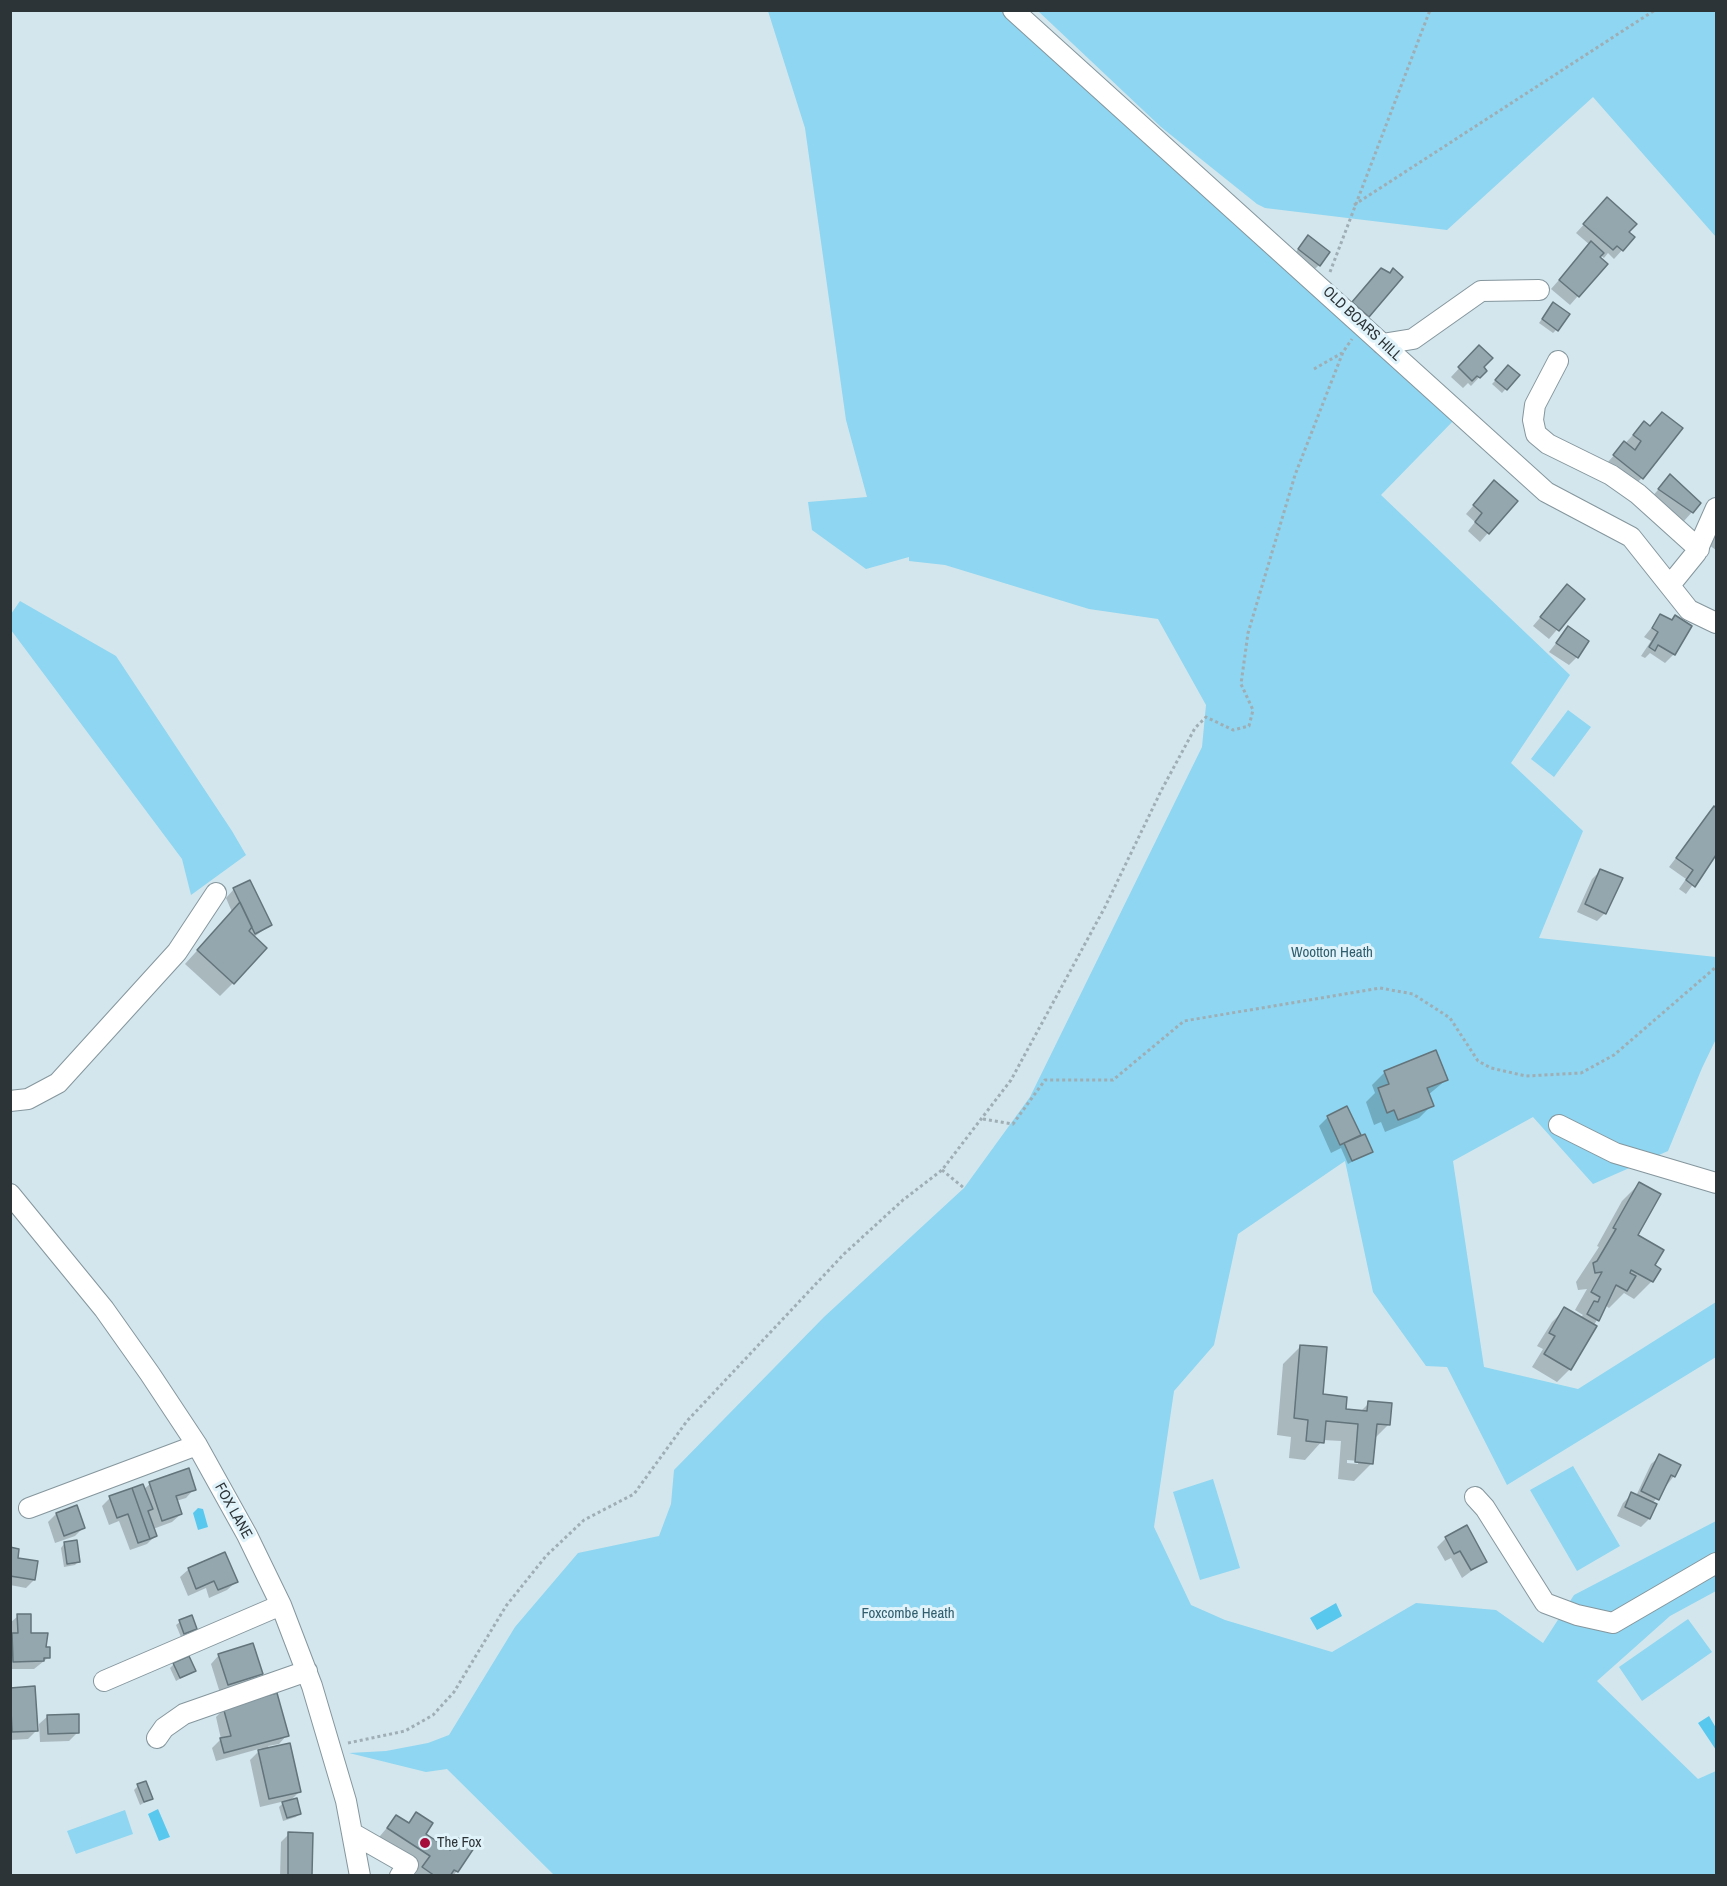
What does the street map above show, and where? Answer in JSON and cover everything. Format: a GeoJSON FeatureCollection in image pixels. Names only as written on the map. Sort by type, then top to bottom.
{"type":"FeatureCollection","features":[{"type":"Feature","properties":{"kind":"street","name":"OLD BOARS HILL"},"geometry":{"type":"LineString","coordinates":[[1013,10],[1546,492],[1631,537],[1689,610],[1716,623]]}},
{"type":"Feature","properties":{"kind":"street"},"geometry":{"type":"LineString","coordinates":[[1382,344],[1413,339],[1481,291],[1539,290]]}},
{"type":"Feature","properties":{"kind":"street"},"geometry":{"type":"LineString","coordinates":[[1558,362],[1535,405],[1533,420],[1536,434],[1548,444],[1611,475],[1638,494],[1699,549]]}},
{"type":"Feature","properties":{"kind":"street"},"geometry":{"type":"LineString","coordinates":[[1670,585],[1699,549],[1716,508]]}},
{"type":"Feature","properties":{"kind":"street"},"geometry":{"type":"LineString","coordinates":[[10,1101],[28,1099],[58,1083],[177,952],[216,893]]}},
{"type":"Feature","properties":{"kind":"street"},"geometry":{"type":"LineString","coordinates":[[1559,1125],[1616,1153],[1716,1183]]}},
{"type":"Feature","properties":{"kind":"street","name":"FOX LANE"},"geometry":{"type":"LineString","coordinates":[[10,1194],[104,1309],[197,1445],[281,1605],[307,1671],[332,1747],[360,1875]]}},
{"type":"Feature","properties":{"kind":"street"},"geometry":{"type":"LineString","coordinates":[[29,1508],[197,1445]]}},
{"type":"Feature","properties":{"kind":"street"},"geometry":{"type":"LineString","coordinates":[[1475,1497],[1485,1508],[1545,1603],[1577,1615],[1613,1623],[1716,1563]]}},
{"type":"Feature","properties":{"kind":"street"},"geometry":{"type":"LineString","coordinates":[[104,1681],[281,1605]]}},
{"type":"Feature","properties":{"kind":"street"},"geometry":{"type":"LineString","coordinates":[[157,1738],[164,1728],[184,1714],[307,1671]]}},
{"type":"Feature","properties":{"kind":"street"},"geometry":{"type":"LineString","coordinates":[[352,1833],[410,1872]]}},
{"type":"Feature","properties":{"kind":"path"},"geometry":{"type":"LineString","coordinates":[[1323,288],[1340,251],[1354,205],[1430,10]]}},
{"type":"Feature","properties":{"kind":"path"},"geometry":{"type":"LineString","coordinates":[[1354,205],[1655,10]]}},
{"type":"Feature","properties":{"kind":"path"},"geometry":{"type":"LineString","coordinates":[[332,1747],[405,1731],[434,1715],[454,1692],[506,1606],[546,1557],[584,1520],[634,1494],[687,1421],[844,1254],[903,1200],[942,1170],[983,1119],[1011,1080],[1047,1016],[1195,728],[1206,717],[1233,730],[1249,726],[1253,710],[1241,684],[1248,633],[1294,475],[1343,352],[1363,327]]}},
{"type":"Feature","properties":{"kind":"path"},"geometry":{"type":"LineString","coordinates":[[1314,369],[1343,352]]}},
{"type":"Feature","properties":{"kind":"path"},"geometry":{"type":"LineString","coordinates":[[983,1119],[1013,1124],[1045,1080],[1113,1080],[1184,1022],[1380,988],[1413,994],[1450,1018],[1478,1061],[1491,1068],[1526,1076],[1581,1073],[1614,1055],[1716,967]]}},
{"type":"Feature","properties":{"kind":"path"},"geometry":{"type":"LineString","coordinates":[[942,1170],[964,1188]]}},
{"type":"Feature","properties":{"kind":"green space"},"geometry":{"type":"Polygon","coordinates":[[[768,11],[1007,11],[1455,419],[1381,495],[1570,675],[1511,763],[1583,831],[1539,938],[1716,957],[1716,1039],[1668,1151],[1593,1184],[1533,1117],[1453,1161],[1484,1367],[1578,1389],[1716,1302],[1716,1357],[1507,1485],[1447,1367],[1426,1366],[1373,1292],[1345,1161],[1238,1234],[1214,1345],[1174,1391],[1154,1527],[1191,1605],[1225,1620],[1332,1652],[1416,1603],[1496,1610],[1543,1643],[1574,1595],[1716,1521],[1716,1591],[1670,1616],[1597,1681],[1698,1779],[1716,1771],[1716,1875],[554,1875],[447,1769],[426,1772],[349,1753],[386,1751],[428,1743],[449,1735],[515,1627],[578,1553],[659,1536],[671,1504],[674,1470],[824,1317],[964,1188],[1030,1097],[1202,747],[1206,705],[1158,619],[1089,609],[945,565],[909,561],[909,557],[866,569],[812,530],[808,502],[867,497],[846,420],[805,128],[768,11]]]}},
{"type":"Feature","properties":{"kind":"green space"},"geometry":{"type":"Polygon","coordinates":[[[1038,11],[1716,11],[1716,237],[1593,97],[1447,230],[1265,208],[1161,127],[1038,11]]]}},
{"type":"Feature","properties":{"kind":"green space"},"geometry":{"type":"Polygon","coordinates":[[[20,601],[116,656],[246,855],[191,895],[182,859],[11,630],[11,614],[20,601]]]}},
{"type":"Feature","properties":{"kind":"green space"},"geometry":{"type":"Polygon","coordinates":[[[1568,710],[1591,727],[1554,777],[1531,759],[1568,710]]]}},
{"type":"Feature","properties":{"kind":"green space"},"geometry":{"type":"Polygon","coordinates":[[[1573,1466],[1620,1546],[1577,1571],[1530,1490],[1573,1466]]]}},
{"type":"Feature","properties":{"kind":"green space"},"geometry":{"type":"Polygon","coordinates":[[[1213,1479],[1240,1568],[1200,1580],[1173,1492],[1213,1479]]]}},
{"type":"Feature","properties":{"kind":"green space"},"geometry":{"type":"Polygon","coordinates":[[[1688,1619],[1712,1652],[1642,1701],[1619,1667],[1688,1619]]]}},
{"type":"Feature","properties":{"kind":"green space"},"geometry":{"type":"Polygon","coordinates":[[[125,1810],[133,1834],[76,1854],[67,1831],[125,1810]]]}},
{"type":"Feature","properties":{"kind":"shaded area"},"geometry":{"type":"Polygon","coordinates":[[[198,1508],[203,1509],[208,1527],[198,1530],[193,1513],[198,1508]]]}},
{"type":"Feature","properties":{"kind":"shaded area"},"geometry":{"type":"Polygon","coordinates":[[[1336,1603],[1342,1616],[1317,1630],[1310,1618],[1336,1603]]]}},
{"type":"Feature","properties":{"kind":"shaded area"},"geometry":{"type":"Polygon","coordinates":[[[1709,1716],[1716,1728],[1716,1750],[1698,1723],[1709,1716]]]}},
{"type":"Feature","properties":{"kind":"shaded area"},"geometry":{"type":"Polygon","coordinates":[[[158,1809],[170,1837],[159,1841],[148,1814],[158,1809]]]}},
{"type":"Feature","properties":{"kind":"building"},"geometry":{"type":"Polygon","coordinates":[[[1607,197],[1637,224],[1629,232],[1635,237],[1623,251],[1617,246],[1613,250],[1583,224],[1607,197]]]}},
{"type":"Feature","properties":{"kind":"building"},"geometry":{"type":"Polygon","coordinates":[[[1308,235],[1330,252],[1320,266],[1298,249],[1308,235]]]}},
{"type":"Feature","properties":{"kind":"building"},"geometry":{"type":"Polygon","coordinates":[[[1591,241],[1604,253],[1600,257],[1608,264],[1579,297],[1559,280],[1591,241]]]}},
{"type":"Feature","properties":{"kind":"building"},"geometry":{"type":"Polygon","coordinates":[[[1381,268],[1390,273],[1393,268],[1403,277],[1369,317],[1352,302],[1381,268]]]}},
{"type":"Feature","properties":{"kind":"building"},"geometry":{"type":"Polygon","coordinates":[[[1553,302],[1570,314],[1558,331],[1542,319],[1553,302]]]}},
{"type":"Feature","properties":{"kind":"building"},"geometry":{"type":"Polygon","coordinates":[[[1479,345],[1493,358],[1484,367],[1487,371],[1480,378],[1477,376],[1472,381],[1458,367],[1479,345]]]}},
{"type":"Feature","properties":{"kind":"building"},"geometry":{"type":"Polygon","coordinates":[[[1508,365],[1520,375],[1507,390],[1495,380],[1508,365]]]}},
{"type":"Feature","properties":{"kind":"building"},"geometry":{"type":"Polygon","coordinates":[[[1662,412],[1683,428],[1643,479],[1613,455],[1624,441],[1635,450],[1641,441],[1633,435],[1644,421],[1650,426],[1662,412]]]}},
{"type":"Feature","properties":{"kind":"building"},"geometry":{"type":"Polygon","coordinates":[[[1670,474],[1701,503],[1693,513],[1658,489],[1670,474]]]}},
{"type":"Feature","properties":{"kind":"building"},"geometry":{"type":"Polygon","coordinates":[[[1494,480],[1518,501],[1489,534],[1475,522],[1482,513],[1473,505],[1494,480]]]}},
{"type":"Feature","properties":{"kind":"building"},"geometry":{"type":"Polygon","coordinates":[[[1567,584],[1585,599],[1559,631],[1540,617],[1567,584]]]}},
{"type":"Feature","properties":{"kind":"building"},"geometry":{"type":"Polygon","coordinates":[[[1660,614],[1672,620],[1675,615],[1692,626],[1675,655],[1658,645],[1655,651],[1649,647],[1658,632],[1652,628],[1660,614]]]}},
{"type":"Feature","properties":{"kind":"building"},"geometry":{"type":"Polygon","coordinates":[[[1568,626],[1589,641],[1578,658],[1556,643],[1568,626]]]}},
{"type":"Feature","properties":{"kind":"building"},"geometry":{"type":"Polygon","coordinates":[[[1714,806],[1716,808],[1716,855],[1695,887],[1686,880],[1693,870],[1676,858],[1714,806]]]}},
{"type":"Feature","properties":{"kind":"building"},"geometry":{"type":"Polygon","coordinates":[[[1600,869],[1623,878],[1606,914],[1585,904],[1600,869]]]}},
{"type":"Feature","properties":{"kind":"building"},"geometry":{"type":"Polygon","coordinates":[[[250,880],[272,925],[255,934],[233,888],[250,880]]]}},
{"type":"Feature","properties":{"kind":"building"},"geometry":{"type":"Polygon","coordinates":[[[240,902],[252,927],[249,931],[267,948],[234,984],[197,950],[240,902]]]}},
{"type":"Feature","properties":{"kind":"building"},"geometry":{"type":"Polygon","coordinates":[[[1436,1050],[1448,1080],[1427,1088],[1434,1106],[1398,1120],[1394,1110],[1387,1113],[1378,1088],[1389,1084],[1384,1071],[1436,1050]]]}},
{"type":"Feature","properties":{"kind":"building"},"geometry":{"type":"Polygon","coordinates":[[[1347,1106],[1361,1135],[1340,1145],[1327,1116],[1347,1106]]]}},
{"type":"Feature","properties":{"kind":"building"},"geometry":{"type":"Polygon","coordinates":[[[1365,1134],[1373,1152],[1352,1161],[1344,1143],[1365,1134]]]}},
{"type":"Feature","properties":{"kind":"building"},"geometry":{"type":"Polygon","coordinates":[[[1639,1182],[1661,1194],[1638,1235],[1664,1250],[1655,1265],[1661,1269],[1653,1282],[1631,1270],[1630,1273],[1636,1276],[1627,1291],[1616,1285],[1599,1321],[1587,1314],[1594,1301],[1598,1302],[1600,1297],[1591,1292],[1602,1272],[1595,1273],[1593,1263],[1597,1261],[1616,1229],[1613,1228],[1639,1182]]]}},
{"type":"Feature","properties":{"kind":"building"},"geometry":{"type":"Polygon","coordinates":[[[1564,1307],[1597,1326],[1571,1370],[1544,1354],[1555,1336],[1549,1333],[1564,1307]]]}},
{"type":"Feature","properties":{"kind":"building"},"geometry":{"type":"Polygon","coordinates":[[[1300,1345],[1327,1347],[1323,1394],[1347,1397],[1346,1409],[1367,1411],[1368,1401],[1392,1403],[1390,1425],[1377,1424],[1373,1464],[1355,1462],[1358,1424],[1326,1421],[1324,1443],[1306,1441],[1308,1420],[1294,1418],[1300,1345]]]}},
{"type":"Feature","properties":{"kind":"building"},"geometry":{"type":"Polygon","coordinates":[[[1659,1454],[1681,1465],[1675,1477],[1671,1475],[1659,1500],[1641,1491],[1659,1454]]]}},
{"type":"Feature","properties":{"kind":"building"},"geometry":{"type":"Polygon","coordinates":[[[189,1468],[196,1490],[176,1496],[182,1514],[162,1521],[149,1482],[189,1468]]]}},
{"type":"Feature","properties":{"kind":"building"},"geometry":{"type":"Polygon","coordinates":[[[143,1484],[153,1509],[148,1511],[157,1536],[150,1539],[132,1488],[143,1484]]]}},
{"type":"Feature","properties":{"kind":"building"},"geometry":{"type":"Polygon","coordinates":[[[132,1488],[150,1539],[138,1543],[128,1514],[117,1518],[109,1496],[132,1488]]]}},
{"type":"Feature","properties":{"kind":"building"},"geometry":{"type":"Polygon","coordinates":[[[1631,1492],[1657,1504],[1650,1519],[1625,1507],[1631,1492]]]}},
{"type":"Feature","properties":{"kind":"building"},"geometry":{"type":"Polygon","coordinates":[[[77,1505],[85,1528],[64,1536],[56,1513],[77,1505]]]}},
{"type":"Feature","properties":{"kind":"building"},"geometry":{"type":"Polygon","coordinates":[[[1467,1525],[1487,1562],[1471,1570],[1460,1551],[1454,1554],[1445,1537],[1467,1525]]]}},
{"type":"Feature","properties":{"kind":"building"},"geometry":{"type":"Polygon","coordinates":[[[77,1540],[80,1562],[67,1564],[64,1542],[77,1540]]]}},
{"type":"Feature","properties":{"kind":"building"},"geometry":{"type":"Polygon","coordinates":[[[10,1547],[19,1549],[18,1558],[38,1561],[35,1580],[10,1576],[10,1547]]]}},
{"type":"Feature","properties":{"kind":"building"},"geometry":{"type":"Polygon","coordinates":[[[225,1552],[238,1582],[218,1590],[214,1581],[196,1589],[188,1568],[225,1552]]]}},
{"type":"Feature","properties":{"kind":"building"},"geometry":{"type":"Polygon","coordinates":[[[17,1614],[31,1614],[31,1633],[48,1633],[46,1647],[50,1647],[50,1658],[44,1658],[44,1661],[13,1662],[12,1633],[18,1633],[17,1614]]]}},
{"type":"Feature","properties":{"kind":"building"},"geometry":{"type":"Polygon","coordinates":[[[192,1615],[197,1629],[184,1634],[179,1620],[192,1615]]]}},
{"type":"Feature","properties":{"kind":"building"},"geometry":{"type":"Polygon","coordinates":[[[253,1643],[263,1674],[228,1685],[218,1654],[253,1643]]]}},
{"type":"Feature","properties":{"kind":"building"},"geometry":{"type":"Polygon","coordinates":[[[189,1656],[196,1671],[180,1678],[173,1663],[189,1656]]]}},
{"type":"Feature","properties":{"kind":"building"},"geometry":{"type":"Polygon","coordinates":[[[35,1686],[38,1731],[12,1732],[10,1688],[35,1686]]]}},
{"type":"Feature","properties":{"kind":"building"},"geometry":{"type":"Polygon","coordinates":[[[277,1693],[289,1736],[224,1753],[220,1738],[231,1736],[223,1707],[277,1693]]]}},
{"type":"Feature","properties":{"kind":"building"},"geometry":{"type":"Polygon","coordinates":[[[79,1714],[79,1733],[48,1734],[47,1715],[79,1714]]]}},
{"type":"Feature","properties":{"kind":"building"},"geometry":{"type":"Polygon","coordinates":[[[290,1743],[301,1792],[269,1799],[258,1750],[290,1743]]]}},
{"type":"Feature","properties":{"kind":"building"},"geometry":{"type":"Polygon","coordinates":[[[146,1781],[153,1799],[144,1802],[137,1784],[146,1781]]]}},
{"type":"Feature","properties":{"kind":"building"},"geometry":{"type":"Polygon","coordinates":[[[297,1798],[301,1814],[287,1818],[282,1802],[297,1798]]]}},
{"type":"Feature","properties":{"kind":"building","name":"The Fox"},"geometry":{"type":"Polygon","coordinates":[[[416,1812],[433,1823],[426,1834],[450,1850],[458,1838],[474,1848],[458,1872],[454,1870],[450,1876],[435,1876],[422,1867],[430,1856],[387,1828],[396,1815],[409,1823],[416,1812]]]}},
{"type":"Feature","properties":{"kind":"building"},"geometry":{"type":"Polygon","coordinates":[[[288,1832],[313,1833],[312,1875],[288,1875],[288,1832]]]}},
{"type":"Feature","properties":{"kind":"place","name":"The Fox"},"geometry":{"type":"Point","coordinates":[425,1843]}},
{"type":"Feature","properties":{"kind":"park label","name":"Wootton Heath"},"geometry":{"type":"Point","coordinates":[1332,953]}},
{"type":"Feature","properties":{"kind":"park label","name":"Foxcombe Heath"},"geometry":{"type":"Point","coordinates":[908,1614]}}]}
